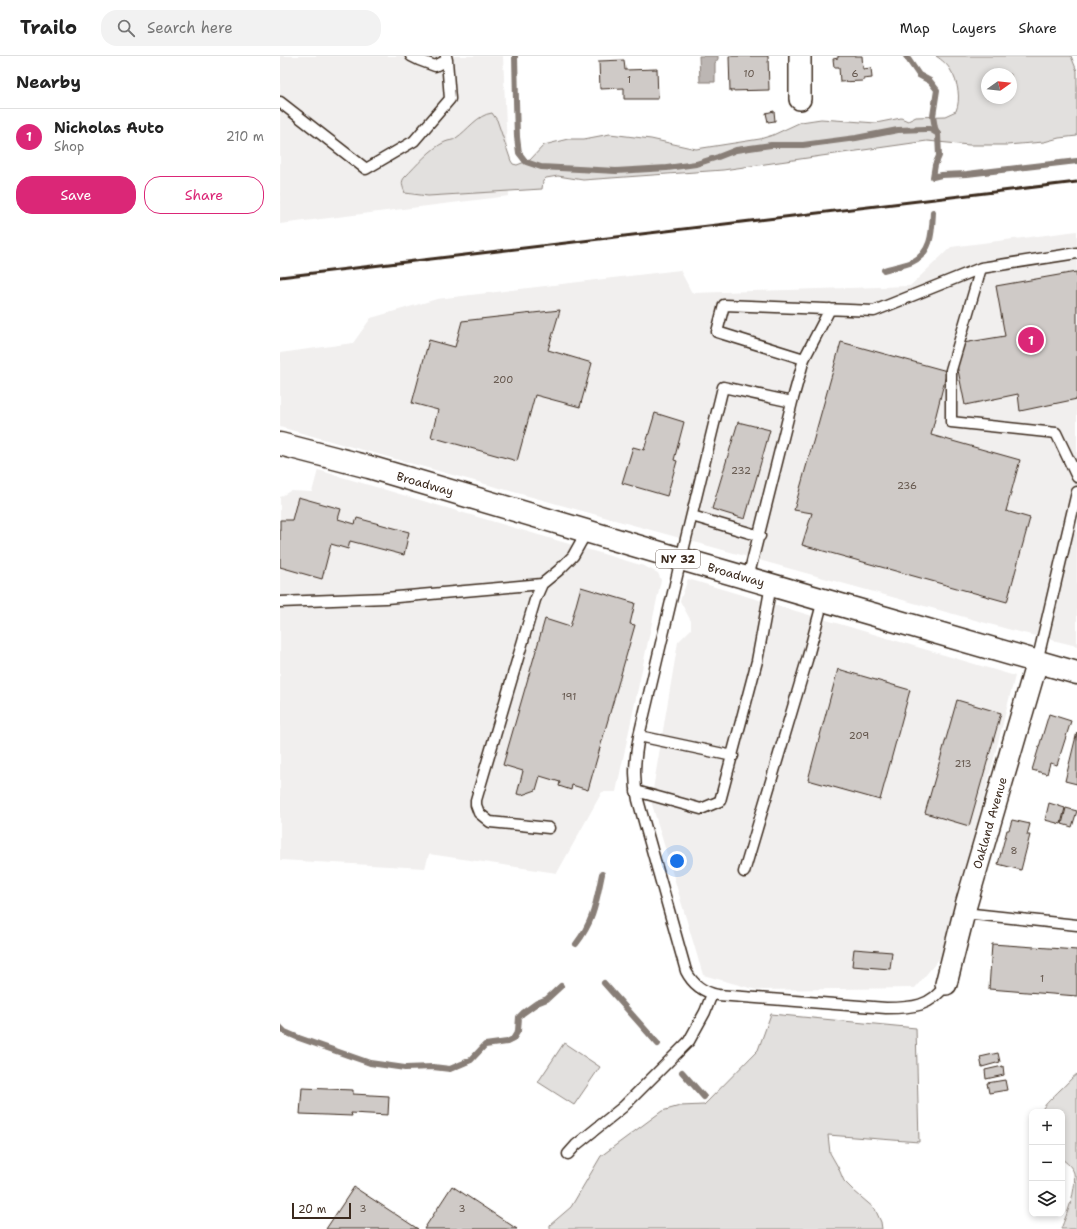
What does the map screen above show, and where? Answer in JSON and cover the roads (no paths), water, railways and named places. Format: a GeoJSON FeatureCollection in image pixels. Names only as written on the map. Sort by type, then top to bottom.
{"type":"FeatureCollection","features":[{"type":"Feature","properties":{"kind":"main road","name":"Broadway"},"geometry":{"type":"LineString","coordinates":[[280,444],[369,467],[1077,673]]}},
{"type":"Feature","properties":{"kind":"street"},"geometry":{"type":"LineString","coordinates":[[800,56],[800,99]]}},
{"type":"Feature","properties":{"kind":"street","name":"Oakland Avenue"},"geometry":{"type":"LineString","coordinates":[[946,984],[964,913],[1037,662]]}},
{"type":"Feature","properties":{"kind":"lane"},"geometry":{"type":"LineString","coordinates":[[411,56],[435,66],[446,58]]}},
{"type":"Feature","properties":{"kind":"lane"},"geometry":{"type":"LineString","coordinates":[[280,102],[366,169],[414,141],[450,99],[446,58]]}},
{"type":"Feature","properties":{"kind":"lane"},"geometry":{"type":"LineString","coordinates":[[804,359],[717,332],[724,305],[874,311],[982,268],[1077,253]]}},
{"type":"Feature","properties":{"kind":"lane"},"geometry":{"type":"LineString","coordinates":[[982,268],[951,370],[951,422],[1056,433],[1077,477]]}},
{"type":"Feature","properties":{"kind":"lane"},"geometry":{"type":"LineString","coordinates":[[748,578],[760,536],[792,402],[804,359],[830,309]]}},
{"type":"Feature","properties":{"kind":"lane"},"geometry":{"type":"LineString","coordinates":[[792,402],[724,387],[639,736],[634,765],[636,791],[686,971],[701,989],[712,994],[748,998],[905,1008],[920,1005],[931,1000],[942,991],[946,984]]}},
{"type":"Feature","properties":{"kind":"lane"},"geometry":{"type":"LineString","coordinates":[[1037,662],[1077,492]]}},
{"type":"Feature","properties":{"kind":"lane"},"geometry":{"type":"LineString","coordinates":[[692,516],[760,536]]}},
{"type":"Feature","properties":{"kind":"lane"},"geometry":{"type":"LineString","coordinates":[[550,828],[490,822],[482,817],[476,805],[477,796],[515,672],[535,600],[542,584],[573,556],[587,531]]}},
{"type":"Feature","properties":{"kind":"lane"},"geometry":{"type":"LineString","coordinates":[[280,602],[386,598],[542,584]]}},
{"type":"Feature","properties":{"kind":"lane"},"geometry":{"type":"LineString","coordinates":[[636,791],[701,809],[720,801],[757,661],[771,585]]}},
{"type":"Feature","properties":{"kind":"lane"},"geometry":{"type":"LineString","coordinates":[[744,872],[807,660],[823,600]]}},
{"type":"Feature","properties":{"kind":"lane"},"geometry":{"type":"LineString","coordinates":[[639,736],[733,756]]}},
{"type":"Feature","properties":{"kind":"lane"},"geometry":{"type":"LineString","coordinates":[[964,913],[1077,925]]}},
{"type":"Feature","properties":{"kind":"lane"},"geometry":{"type":"LineString","coordinates":[[568,1154],[576,1145],[623,1108],[689,1041],[705,1012],[712,994]]}},
{"type":"Feature","properties":{"kind":"waterway"},"geometry":{"type":"LineString","coordinates":[[515,56],[517,137],[519,153],[526,162],[541,167],[616,171],[667,168],[696,164],[736,150],[771,145],[803,145],[856,138],[898,130],[930,129],[938,134]]}},
{"type":"Feature","properties":{"kind":"waterway"},"geometry":{"type":"LineString","coordinates":[[906,56],[919,75],[930,81],[937,90],[933,116],[935,128],[938,134],[939,156],[935,165],[933,177],[1077,161]]}},
{"type":"Feature","properties":{"kind":"waterway"},"geometry":{"type":"LineString","coordinates":[[884,270],[905,265],[919,258],[924,253],[930,241],[933,212]]}},
{"type":"Feature","properties":{"kind":"waterway"},"geometry":{"type":"LineString","coordinates":[[576,944],[587,927],[594,911],[602,874]]}},
{"type":"Feature","properties":{"kind":"waterway"},"geometry":{"type":"LineString","coordinates":[[604,983],[658,1044]]}},
{"type":"Feature","properties":{"kind":"waterway"},"geometry":{"type":"LineString","coordinates":[[280,1027],[285,1032],[299,1038],[370,1063],[405,1068],[433,1067],[450,1069],[471,1060],[485,1045],[507,1042],[513,1039],[518,1031],[519,1017],[537,1003],[547,999],[561,986]]}},
{"type":"Feature","properties":{"kind":"waterway"},"geometry":{"type":"LineString","coordinates":[[682,1072],[704,1097]]}},
{"type":"Feature","properties":{"kind":"railway"},"geometry":{"type":"LineString","coordinates":[[280,277],[1077,182]]}},
{"type":"Feature","properties":{"kind":"place","name":"Nicholas Auto"},"geometry":{"type":"Point","coordinates":[1031,340]}}]}
